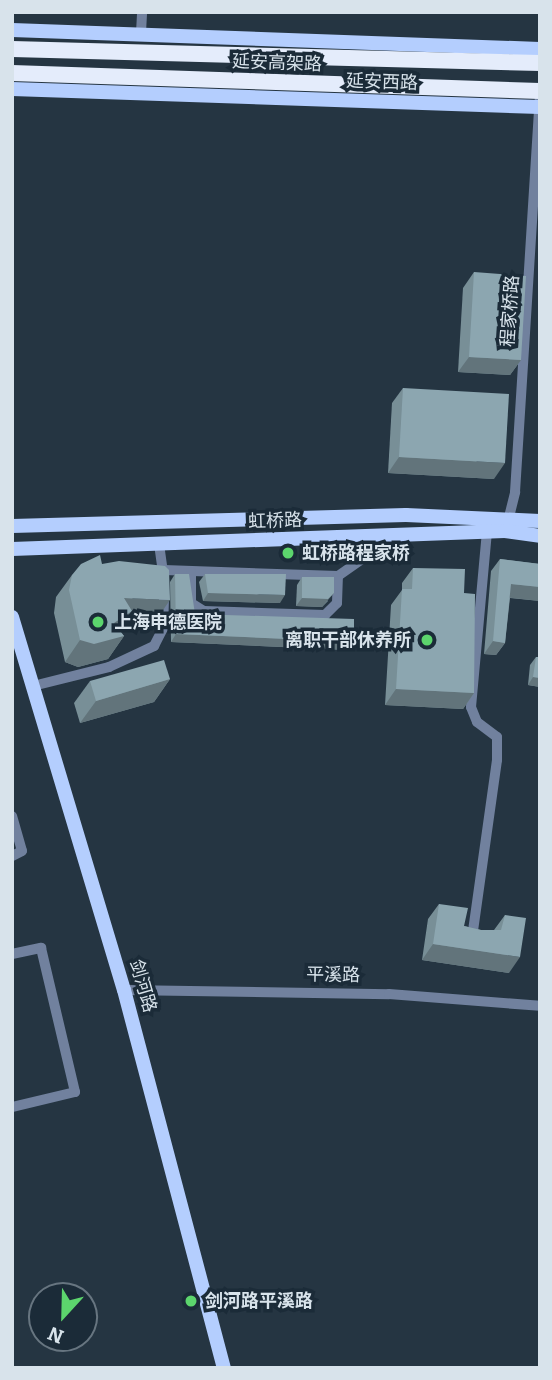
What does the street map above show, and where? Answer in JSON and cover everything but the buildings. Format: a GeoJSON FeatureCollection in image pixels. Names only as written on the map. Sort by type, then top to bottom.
{"type":"FeatureCollection","features":[{"type":"Feature","properties":{"kind":"highway","name":"延安高架路"},"geometry":{"type":"LineString","coordinates":[[12,49],[540,63]]}},
{"type":"Feature","properties":{"kind":"highway","name":"延安高架路"},"geometry":{"type":"LineString","coordinates":[[12,73],[540,91]]}},
{"type":"Feature","properties":{"kind":"main road"},"geometry":{"type":"LineString","coordinates":[[12,30],[540,48]]}},
{"type":"Feature","properties":{"kind":"main road","name":"延安西路"},"geometry":{"type":"LineString","coordinates":[[12,89],[539,107]]}},
{"type":"Feature","properties":{"kind":"main road","name":"虹桥路"},"geometry":{"type":"LineString","coordinates":[[12,526],[405,515],[507,524],[540,521]]}},
{"type":"Feature","properties":{"kind":"main road","name":"虹桥路"},"geometry":{"type":"LineString","coordinates":[[12,549],[486,532],[507,524],[540,536]]}},
{"type":"Feature","properties":{"kind":"main road","name":"剑河路"},"geometry":{"type":"LineString","coordinates":[[12,617],[18,661],[33,686],[124,990],[224,1368]]}},
{"type":"Feature","properties":{"kind":"street"},"geometry":{"type":"LineString","coordinates":[[141,33],[142,12]]}},
{"type":"Feature","properties":{"kind":"street","name":"程家桥路"},"geometry":{"type":"LineString","coordinates":[[507,524],[515,492],[540,91]]}},
{"type":"Feature","properties":{"kind":"street"},"geometry":{"type":"LineString","coordinates":[[472,939],[497,760],[497,737],[477,722],[471,707],[486,532]]}},
{"type":"Feature","properties":{"kind":"street"},"geometry":{"type":"LineString","coordinates":[[164,570],[338,576],[368,555],[372,536]]}},
{"type":"Feature","properties":{"kind":"street"},"geometry":{"type":"LineString","coordinates":[[33,686],[109,667],[154,646],[163,628],[164,570],[159,544]]}},
{"type":"Feature","properties":{"kind":"street"},"geometry":{"type":"LineString","coordinates":[[191,572],[191,603],[204,611],[285,614],[325,615],[337,603],[338,576]]}},
{"type":"Feature","properties":{"kind":"street"},"geometry":{"type":"LineString","coordinates":[[12,816],[22,851],[12,856]]}},
{"type":"Feature","properties":{"kind":"street"},"geometry":{"type":"LineString","coordinates":[[12,954],[41,948],[75,1092],[12,1107]]}},
{"type":"Feature","properties":{"kind":"street","name":"平溪路"},"geometry":{"type":"LineString","coordinates":[[124,990],[389,994],[540,1006]]}},
{"type":"Feature","properties":{"kind":"place","name":"虹桥路程家桥"},"geometry":{"type":"Point","coordinates":[288,553]}},
{"type":"Feature","properties":{"kind":"place","name":"上海申德医院"},"geometry":{"type":"Point","coordinates":[98,622]}},
{"type":"Feature","properties":{"kind":"place","name":"离职干部休养所"},"geometry":{"type":"Point","coordinates":[427,640]}},
{"type":"Feature","properties":{"kind":"place","name":"剑河路平溪路"},"geometry":{"type":"Point","coordinates":[191,1301]}}]}
